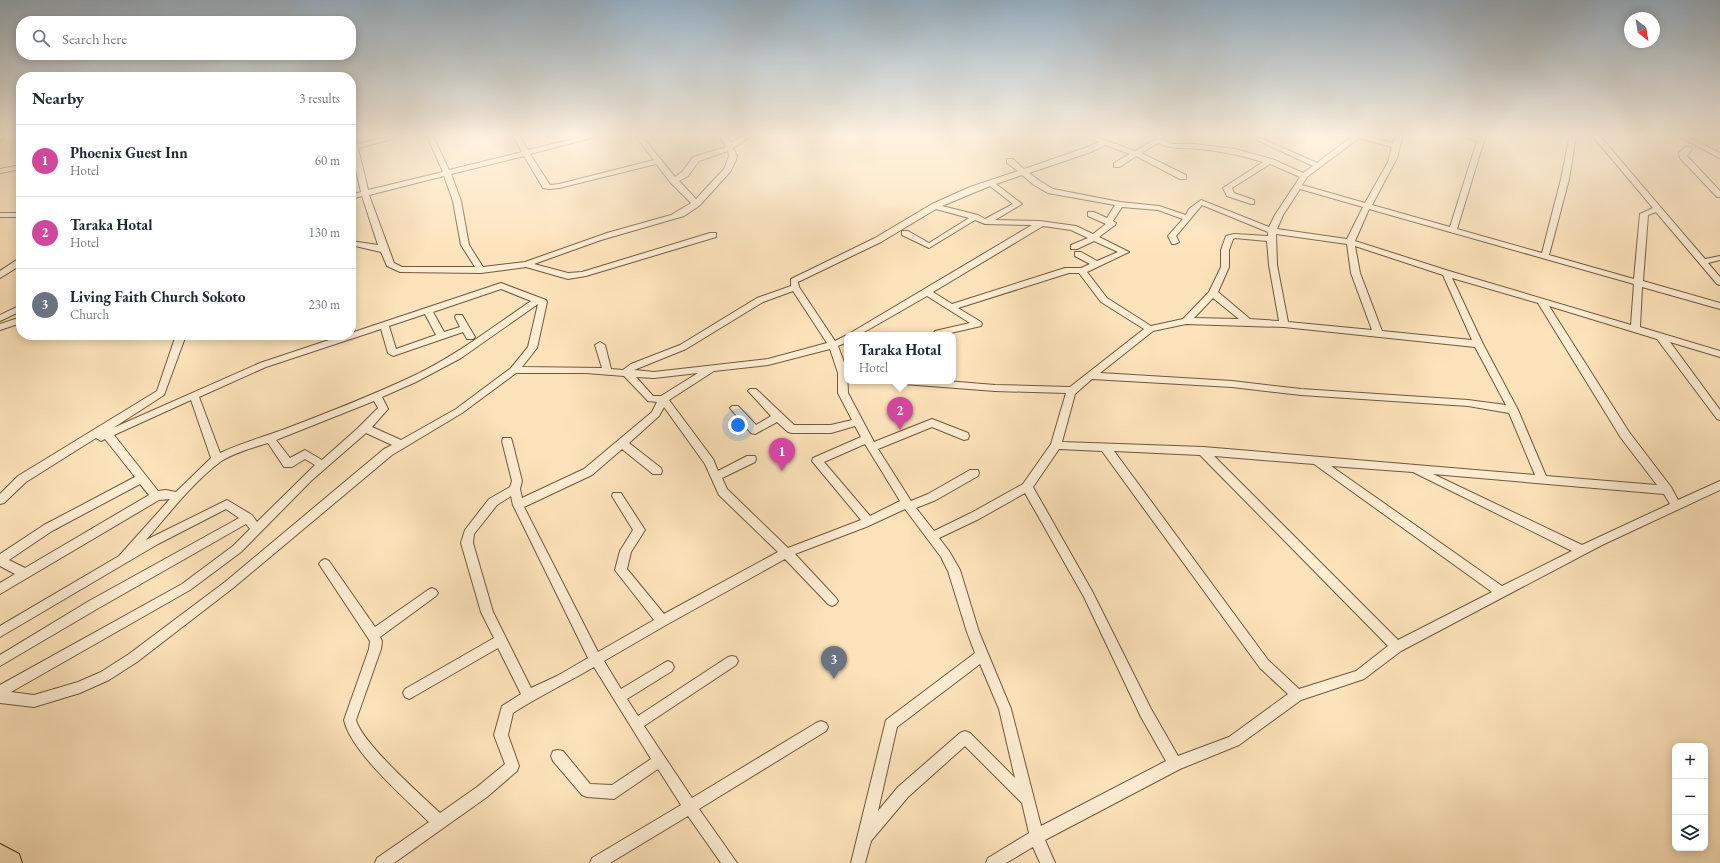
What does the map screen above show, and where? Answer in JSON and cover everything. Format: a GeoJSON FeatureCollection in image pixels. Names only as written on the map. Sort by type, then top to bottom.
{"type":"FeatureCollection","features":[{"type":"Feature","properties":{"kind":"highway"},"geometry":{"type":"LineString","coordinates":[[0,856],[10,863]]}},
{"type":"Feature","properties":{"kind":"street"},"geometry":{"type":"LineString","coordinates":[[361,174],[384,250],[390,264],[400,269],[481,270],[526,264],[620,231],[675,216],[696,204],[725,174]]}},
{"type":"Feature","properties":{"kind":"street"},"geometry":{"type":"LineString","coordinates":[[356,196],[442,174]]}},
{"type":"Feature","properties":{"kind":"street"},"geometry":{"type":"LineString","coordinates":[[447,174],[457,201],[465,245],[481,270]]}},
{"type":"Feature","properties":{"kind":"street"},"geometry":{"type":"LineString","coordinates":[[539,174],[546,186],[549,187],[559,186],[605,174]]}},
{"type":"Feature","properties":{"kind":"street"},"geometry":{"type":"LineString","coordinates":[[669,174],[696,204]]}},
{"type":"Feature","properties":{"kind":"street"},"geometry":{"type":"LineString","coordinates":[[674,181],[685,174]]}},
{"type":"Feature","properties":{"kind":"street"},"geometry":{"type":"LineString","coordinates":[[844,371],[833,345],[795,287],[794,282],[878,240],[935,206],[974,189],[1019,174]]}},
{"type":"Feature","properties":{"kind":"street"},"geometry":{"type":"LineString","coordinates":[[1025,174],[1052,191],[1120,204],[1160,208],[1188,218]]}},
{"type":"Feature","properties":{"kind":"street"},"geometry":{"type":"LineString","coordinates":[[1178,174],[1183,177]]}},
{"type":"Feature","properties":{"kind":"street"},"geometry":{"type":"LineString","coordinates":[[1248,174],[1227,188],[1230,191],[1230,194],[1251,202]]}},
{"type":"Feature","properties":{"kind":"street"},"geometry":{"type":"LineString","coordinates":[[1284,324],[1272,253],[1272,235],[1285,206],[1304,176],[1300,174]]}},
{"type":"Feature","properties":{"kind":"street"},"geometry":{"type":"LineString","coordinates":[[1378,333],[1361,291],[1352,258],[1350,242],[1385,174]]}},
{"type":"Feature","properties":{"kind":"street"},"geometry":{"type":"LineString","coordinates":[[1453,228],[1470,174]]}},
{"type":"Feature","properties":{"kind":"street"},"geometry":{"type":"LineString","coordinates":[[1545,255],[1566,174]]}},
{"type":"Feature","properties":{"kind":"street"},"geometry":{"type":"LineString","coordinates":[[1628,174],[1720,282]]}},
{"type":"Feature","properties":{"kind":"street"},"geometry":{"type":"LineString","coordinates":[[1700,174],[1720,195]]}},
{"type":"Feature","properties":{"kind":"street"},"geometry":{"type":"LineString","coordinates":[[985,222],[1018,204],[992,183]]}},
{"type":"Feature","properties":{"kind":"street"},"geometry":{"type":"LineString","coordinates":[[1298,186],[1453,228],[1720,306]]}},
{"type":"Feature","properties":{"kind":"street"},"geometry":{"type":"LineString","coordinates":[[1175,242],[1172,236],[1201,202],[1272,235]]}},
{"type":"Feature","properties":{"kind":"street"},"geometry":{"type":"LineString","coordinates":[[1108,222],[1120,204]]}},
{"type":"Feature","properties":{"kind":"street"},"geometry":{"type":"LineString","coordinates":[[935,206],[975,217],[985,222],[1040,223],[1074,228],[1125,252],[1082,271],[1068,270],[951,308]]}},
{"type":"Feature","properties":{"kind":"street"},"geometry":{"type":"LineString","coordinates":[[1635,329],[1644,214],[1658,209]]}},
{"type":"Feature","properties":{"kind":"street"},"geometry":{"type":"LineString","coordinates":[[1090,214],[1112,223],[1076,250],[1097,265]]}},
{"type":"Feature","properties":{"kind":"street"},"geometry":{"type":"LineString","coordinates":[[0,215],[16,215]]}},
{"type":"Feature","properties":{"kind":"street"},"geometry":{"type":"LineString","coordinates":[[906,233],[929,246],[975,217]]}},
{"type":"Feature","properties":{"kind":"street"},"geometry":{"type":"LineString","coordinates":[[857,332],[927,292],[1040,223]]}},
{"type":"Feature","properties":{"kind":"street"},"geometry":{"type":"LineString","coordinates":[[526,264],[568,276],[583,274],[713,235]]}},
{"type":"Feature","properties":{"kind":"street"},"geometry":{"type":"LineString","coordinates":[[1186,321],[1213,293],[1226,264],[1225,250],[1229,238],[1234,236],[1272,235],[1350,242],[1446,273],[1720,354]]}},
{"type":"Feature","properties":{"kind":"street"},"geometry":{"type":"LineString","coordinates":[[356,243],[384,250]]}},
{"type":"Feature","properties":{"kind":"street"},"geometry":{"type":"LineString","coordinates":[[356,245],[362,244]]}},
{"type":"Feature","properties":{"kind":"street"},"geometry":{"type":"LineString","coordinates":[[1703,262],[1720,258]]}},
{"type":"Feature","properties":{"kind":"street"},"geometry":{"type":"LineString","coordinates":[[0,275],[16,264]]}},
{"type":"Feature","properties":{"kind":"street"},"geometry":{"type":"LineString","coordinates":[[1082,271],[1104,300],[1150,329]]}},
{"type":"Feature","properties":{"kind":"street"},"geometry":{"type":"LineString","coordinates":[[1446,273],[1478,344],[1512,410],[1542,479]]}},
{"type":"Feature","properties":{"kind":"street"},"geometry":{"type":"LineString","coordinates":[[0,697],[34,701],[80,687],[105,676],[133,658],[229,586],[388,452],[459,411],[514,370],[532,348],[544,302],[500,286],[356,334]]}},
{"type":"Feature","properties":{"kind":"street"},"geometry":{"type":"LineString","coordinates":[[626,372],[634,366],[683,347],[727,318],[760,300],[795,287]]}},
{"type":"Feature","properties":{"kind":"street"},"geometry":{"type":"LineString","coordinates":[[927,292],[978,324],[942,332]]}},
{"type":"Feature","properties":{"kind":"street"},"geometry":{"type":"LineString","coordinates":[[1213,293],[1248,322]]}},
{"type":"Feature","properties":{"kind":"street"},"geometry":{"type":"LineString","coordinates":[[123,559],[187,486],[217,459],[243,447],[377,396],[458,356],[538,300]]}},
{"type":"Feature","properties":{"kind":"street"},"geometry":{"type":"LineString","coordinates":[[1541,301],[1625,436],[1667,490],[1676,505]]}},
{"type":"Feature","properties":{"kind":"street"},"geometry":{"type":"LineString","coordinates":[[0,318],[16,310]]}},
{"type":"Feature","properties":{"kind":"street"},"geometry":{"type":"LineString","coordinates":[[428,311],[441,336]]}},
{"type":"Feature","properties":{"kind":"street"},"geometry":{"type":"LineString","coordinates":[[459,317],[470,337]]}},
{"type":"Feature","properties":{"kind":"street"},"geometry":{"type":"LineString","coordinates":[[0,326],[16,321]]}},
{"type":"Feature","properties":{"kind":"street"},"geometry":{"type":"LineString","coordinates":[[932,536],[975,516],[1026,487],[1056,444],[1072,390],[1150,329],[1186,321],[1248,322],[1284,324],[1478,344]]}},
{"type":"Feature","properties":{"kind":"street"},"geometry":{"type":"LineString","coordinates":[[384,325],[393,353],[465,328]]}},
{"type":"Feature","properties":{"kind":"street"},"geometry":{"type":"LineString","coordinates":[[1661,337],[1720,417]]}},
{"type":"Feature","properties":{"kind":"street"},"geometry":{"type":"LineString","coordinates":[[0,500],[22,479],[161,393],[179,340]]}},
{"type":"Feature","properties":{"kind":"street"},"geometry":{"type":"LineString","coordinates":[[75,447],[263,365],[339,340]]}},
{"type":"Feature","properties":{"kind":"street"},"geometry":{"type":"LineString","coordinates":[[514,370],[606,371],[654,375],[768,362],[833,345],[844,340]]}},
{"type":"Feature","properties":{"kind":"street"},"geometry":{"type":"LineString","coordinates":[[600,345],[606,371]]}},
{"type":"Feature","properties":{"kind":"street"},"geometry":{"type":"LineString","coordinates":[[626,372],[651,399],[663,399],[712,368]]}},
{"type":"Feature","properties":{"kind":"street"},"geometry":{"type":"LineString","coordinates":[[1090,376],[1240,385],[1301,392],[1468,403],[1512,410]]}},
{"type":"Feature","properties":{"kind":"street"},"geometry":{"type":"LineString","coordinates":[[844,383],[843,393],[869,443],[908,505],[945,554],[954,570],[973,632],[1006,709],[1039,845],[1048,863]]}},
{"type":"Feature","properties":{"kind":"street"},"geometry":{"type":"LineString","coordinates":[[943,384],[995,388],[1072,390]]}},
{"type":"Feature","properties":{"kind":"street"},"geometry":{"type":"LineString","coordinates":[[753,391],[778,418],[792,429],[831,429],[858,422]]}},
{"type":"Feature","properties":{"kind":"street"},"geometry":{"type":"LineString","coordinates":[[194,395],[217,459]]}},
{"type":"Feature","properties":{"kind":"street"},"geometry":{"type":"LineString","coordinates":[[0,692],[186,587],[237,549],[308,477],[365,428],[383,409],[377,396]]}},
{"type":"Feature","properties":{"kind":"street"},"geometry":{"type":"LineString","coordinates":[[518,505],[588,472],[623,444],[656,414],[663,399]]}},
{"type":"Feature","properties":{"kind":"street"},"geometry":{"type":"LineString","coordinates":[[663,399],[709,462],[722,492],[786,553],[832,601]]}},
{"type":"Feature","properties":{"kind":"street"},"geometry":{"type":"LineString","coordinates":[[735,408],[755,430],[778,418]]}},
{"type":"Feature","properties":{"kind":"street"},"geometry":{"type":"LineString","coordinates":[[868,521],[817,461],[932,423],[964,436]]}},
{"type":"Feature","properties":{"kind":"street"},"geometry":{"type":"LineString","coordinates":[[365,428],[400,444]]}},
{"type":"Feature","properties":{"kind":"street"},"geometry":{"type":"LineString","coordinates":[[107,434],[156,496]]}},
{"type":"Feature","properties":{"kind":"street"},"geometry":{"type":"LineString","coordinates":[[270,438],[288,464],[305,454],[322,465]]}},
{"type":"Feature","properties":{"kind":"street"},"geometry":{"type":"LineString","coordinates":[[507,441],[517,481],[515,489],[518,505],[596,659],[636,724],[690,806],[730,863]]}},
{"type":"Feature","properties":{"kind":"street"},"geometry":{"type":"LineString","coordinates":[[623,444],[657,471]]}},
{"type":"Feature","properties":{"kind":"street"},"geometry":{"type":"LineString","coordinates":[[1056,444],[1203,451],[1667,490]]}},
{"type":"Feature","properties":{"kind":"street"},"geometry":{"type":"LineString","coordinates":[[1105,447],[1264,664],[1296,695]]}},
{"type":"Feature","properties":{"kind":"street"},"geometry":{"type":"LineString","coordinates":[[1203,451],[1397,647]]}},
{"type":"Feature","properties":{"kind":"street"},"geometry":{"type":"LineString","coordinates":[[715,477],[751,459]]}},
{"type":"Feature","properties":{"kind":"street"},"geometry":{"type":"LineString","coordinates":[[1314,460],[1501,592]]}},
{"type":"Feature","properties":{"kind":"street"},"geometry":{"type":"LineString","coordinates":[[1412,469],[1581,550]]}},
{"type":"Feature","properties":{"kind":"street"},"geometry":{"type":"LineString","coordinates":[[382,863],[482,792],[512,766],[501,735],[507,710],[528,696],[561,680],[662,621],[786,553],[932,497],[974,473]]}},
{"type":"Feature","properties":{"kind":"street"},"geometry":{"type":"LineString","coordinates":[[24,574],[0,560],[48,528],[142,478]]}},
{"type":"Feature","properties":{"kind":"street"},"geometry":{"type":"LineString","coordinates":[[993,863],[1037,836],[1175,764],[1234,741],[1296,695],[1360,675],[1397,647],[1501,592],[1581,550],[1720,485]]}},
{"type":"Feature","properties":{"kind":"street"},"geometry":{"type":"LineString","coordinates":[[1026,487],[1088,594],[1146,713],[1175,764]]}},
{"type":"Feature","properties":{"kind":"street"},"geometry":{"type":"LineString","coordinates":[[515,489],[494,502],[469,533],[466,543],[487,612],[528,696]]}},
{"type":"Feature","properties":{"kind":"street"},"geometry":{"type":"LineString","coordinates":[[0,588],[156,496],[166,494],[178,496]]}},
{"type":"Feature","properties":{"kind":"street"},"geometry":{"type":"LineString","coordinates":[[617,496],[639,530],[626,551],[621,570],[662,621]]}},
{"type":"Feature","properties":{"kind":"street"},"geometry":{"type":"LineString","coordinates":[[0,632],[123,559],[227,504],[248,518],[256,530]]}},
{"type":"Feature","properties":{"kind":"street"},"geometry":{"type":"LineString","coordinates":[[0,661],[248,518]]}},
{"type":"Feature","properties":{"kind":"street"},"geometry":{"type":"LineString","coordinates":[[325,564],[376,641],[375,649],[350,720],[352,728],[365,746],[389,773],[439,822]]}},
{"type":"Feature","properties":{"kind":"street"},"geometry":{"type":"LineString","coordinates":[[373,635],[432,593]]}},
{"type":"Feature","properties":{"kind":"street"},"geometry":{"type":"LineString","coordinates":[[409,693],[501,640]]}},
{"type":"Feature","properties":{"kind":"street"},"geometry":{"type":"LineString","coordinates":[[858,863],[891,724],[983,654]]}},
{"type":"Feature","properties":{"kind":"street"},"geometry":{"type":"LineString","coordinates":[[636,724],[732,661]]}},
{"type":"Feature","properties":{"kind":"street"},"geometry":{"type":"LineString","coordinates":[[619,697],[668,668]]}},
{"type":"Feature","properties":{"kind":"street"},"geometry":{"type":"LineString","coordinates":[[597,863],[820,727]]}},
{"type":"Feature","properties":{"kind":"street"},"geometry":{"type":"LineString","coordinates":[[865,837],[904,792],[964,737],[1029,801]]}},
{"type":"Feature","properties":{"kind":"street"},"geometry":{"type":"LineString","coordinates":[[558,756],[587,790],[614,792],[660,760]]}},
{"type":"Feature","properties":{"kind":"place","name":"Taraka Hotal"},"geometry":{"type":"Point","coordinates":[900,430]}},
{"type":"Feature","properties":{"kind":"place","name":"Phoenix Guest Inn"},"geometry":{"type":"Point","coordinates":[782,471]}},
{"type":"Feature","properties":{"kind":"place","name":"Living Faith Church Sokoto"},"geometry":{"type":"Point","coordinates":[834,679]}}]}
